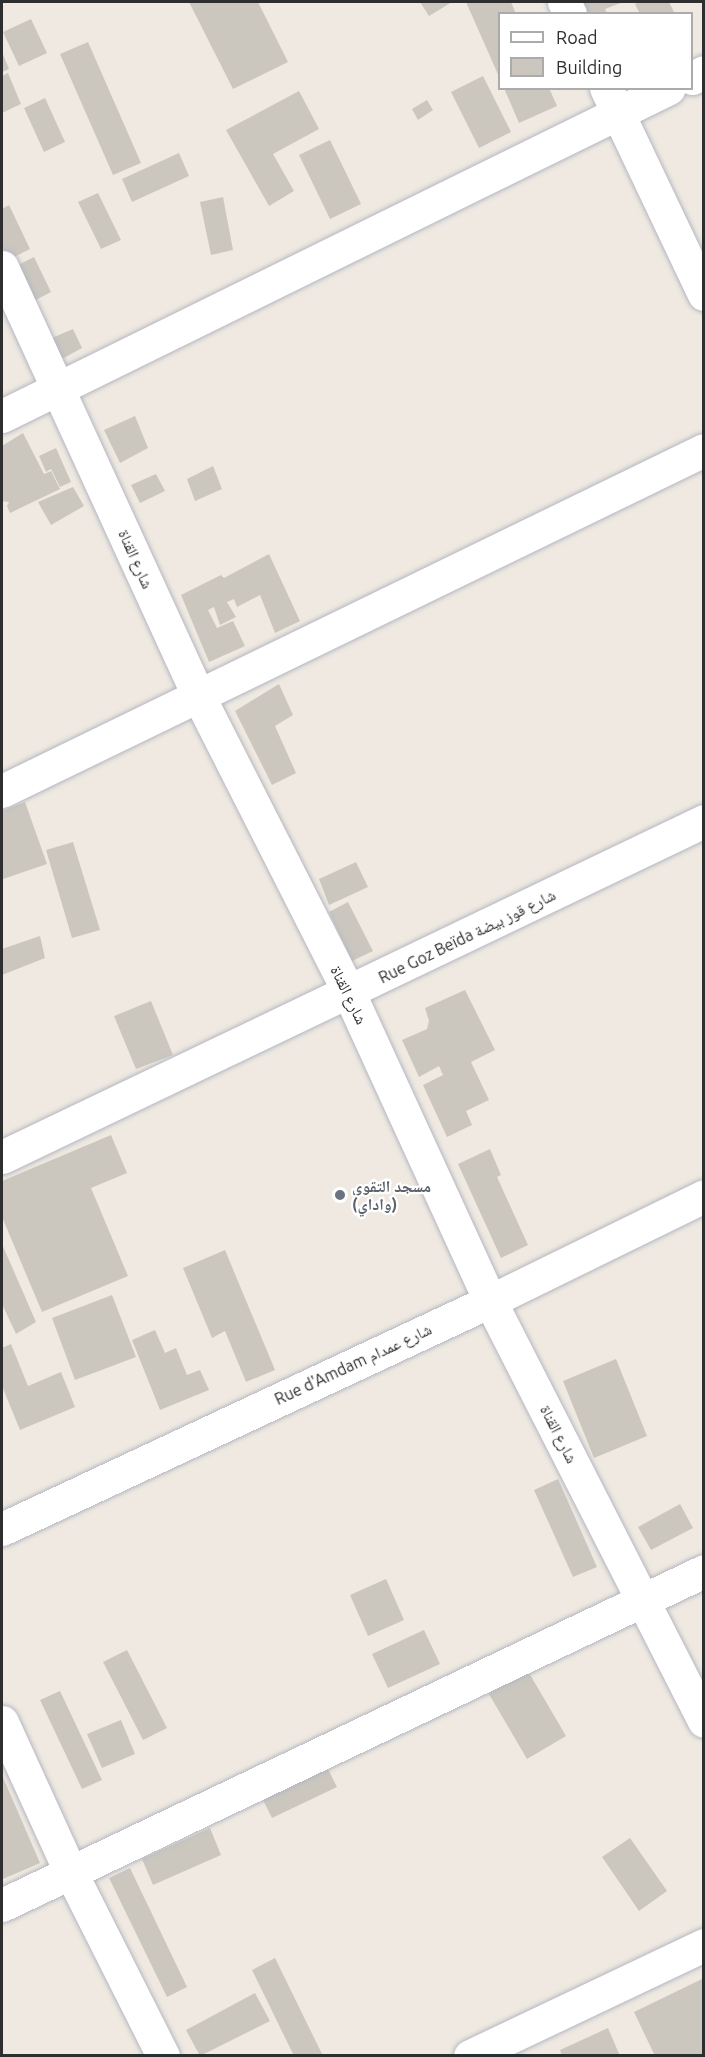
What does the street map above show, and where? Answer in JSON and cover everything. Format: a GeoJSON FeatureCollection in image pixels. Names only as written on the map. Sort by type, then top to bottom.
{"type":"FeatureCollection","features":[{"type":"Feature","properties":{"kind":"street"},"geometry":{"type":"LineString","coordinates":[[2,416],[612,101],[660,90]]}},
{"type":"Feature","properties":{"kind":"street"},"geometry":{"type":"LineString","coordinates":[[612,101],[704,294]]}},
{"type":"Feature","properties":{"kind":"street","name":"شارع القناة"},"geometry":{"type":"LineString","coordinates":[[2,267],[198,695],[349,993],[490,1301],[704,1720]]}},
{"type":"Feature","properties":{"kind":"street"},"geometry":{"type":"LineString","coordinates":[[2,791],[704,450]]}},
{"type":"Feature","properties":{"kind":"street","name":"Rue Goz Beïda شارع قوز بيضة"},"geometry":{"type":"LineString","coordinates":[[2,1157],[349,993],[704,821]]}},
{"type":"Feature","properties":{"kind":"street","name":"Rue d'Amdam شارع عمدام"},"geometry":{"type":"LineString","coordinates":[[2,1528],[490,1301],[704,1196]]}},
{"type":"Feature","properties":{"kind":"street"},"geometry":{"type":"LineString","coordinates":[[2,1905],[704,1571]]}},
{"type":"Feature","properties":{"kind":"street"},"geometry":{"type":"LineString","coordinates":[[2,1722],[70,1871],[163,2055]]}},
{"type":"Feature","properties":{"kind":"street"},"geometry":{"type":"LineString","coordinates":[[470,2055],[704,1945]]}},
{"type":"Feature","properties":{"kind":"building"},"geometry":{"type":"Polygon","coordinates":[[[189,2],[258,2],[288,62],[233,89],[189,2]]]}},
{"type":"Feature","properties":{"kind":"building"},"geometry":{"type":"Polygon","coordinates":[[[420,2],[452,2],[429,16],[420,2]]]}},
{"type":"Feature","properties":{"kind":"building"},"geometry":{"type":"Polygon","coordinates":[[[466,2],[511,2],[515,12],[498,12],[498,74],[466,2]]]}},
{"type":"Feature","properties":{"kind":"building"},"geometry":{"type":"Polygon","coordinates":[[[570,2],[623,2],[605,9],[606,12],[574,12],[570,2]]]}},
{"type":"Feature","properties":{"kind":"building"},"geometry":{"type":"Polygon","coordinates":[[[669,2],[674,12],[639,12],[635,4],[669,2]]]}},
{"type":"Feature","properties":{"kind":"building"},"geometry":{"type":"Polygon","coordinates":[[[31,19],[47,53],[19,66],[3,32],[31,19]]]}},
{"type":"Feature","properties":{"kind":"building"},"geometry":{"type":"Polygon","coordinates":[[[88,42],[141,163],[113,175],[60,54],[88,42]]]}},
{"type":"Feature","properties":{"kind":"building"},"geometry":{"type":"Polygon","coordinates":[[[2,52],[9,69],[2,72],[2,52]]]}},
{"type":"Feature","properties":{"kind":"building"},"geometry":{"type":"Polygon","coordinates":[[[8,73],[21,104],[2,113],[2,76],[8,73]]]}},
{"type":"Feature","properties":{"kind":"building"},"geometry":{"type":"Polygon","coordinates":[[[483,76],[511,132],[479,148],[451,92],[483,76]]]}},
{"type":"Feature","properties":{"kind":"building"},"geometry":{"type":"Polygon","coordinates":[[[505,90],[550,90],[557,106],[519,123],[505,90]]]}},
{"type":"Feature","properties":{"kind":"building"},"geometry":{"type":"Polygon","coordinates":[[[299,91],[319,129],[273,154],[294,191],[269,206],[226,130],[299,91]]]}},
{"type":"Feature","properties":{"kind":"building"},"geometry":{"type":"Polygon","coordinates":[[[45,98],[65,142],[44,152],[24,108],[45,98]]]}},
{"type":"Feature","properties":{"kind":"building"},"geometry":{"type":"Polygon","coordinates":[[[427,100],[433,110],[418,120],[412,109],[427,100]]]}},
{"type":"Feature","properties":{"kind":"building"},"geometry":{"type":"Polygon","coordinates":[[[330,140],[361,204],[330,219],[299,155],[330,140]]]}},
{"type":"Feature","properties":{"kind":"building"},"geometry":{"type":"Polygon","coordinates":[[[179,153],[189,176],[132,202],[122,179],[179,153]]]}},
{"type":"Feature","properties":{"kind":"building"},"geometry":{"type":"Polygon","coordinates":[[[98,193],[121,240],[101,249],[78,202],[98,193]]]}},
{"type":"Feature","properties":{"kind":"building"},"geometry":{"type":"Polygon","coordinates":[[[223,197],[233,250],[211,255],[200,202],[223,197]]]}},
{"type":"Feature","properties":{"kind":"building"},"geometry":{"type":"Polygon","coordinates":[[[9,205],[30,249],[8,260],[2,246],[2,209],[9,205]]]}},
{"type":"Feature","properties":{"kind":"building"},"geometry":{"type":"Polygon","coordinates":[[[34,257],[51,292],[28,304],[10,269],[34,257]]]}},
{"type":"Feature","properties":{"kind":"building"},"geometry":{"type":"Polygon","coordinates":[[[73,329],[82,348],[62,359],[52,338],[73,329]]]}},
{"type":"Feature","properties":{"kind":"building"},"geometry":{"type":"Polygon","coordinates":[[[135,416],[148,448],[120,463],[104,430],[135,416]]]}},
{"type":"Feature","properties":{"kind":"building"},"geometry":{"type":"Polygon","coordinates":[[[23,433],[44,474],[51,471],[60,489],[10,513],[7,506],[9,502],[2,501],[2,446],[23,433]]]}},
{"type":"Feature","properties":{"kind":"building"},"geometry":{"type":"Polygon","coordinates":[[[56,448],[71,482],[60,487],[51,469],[46,472],[39,456],[56,448]]]}},
{"type":"Feature","properties":{"kind":"building"},"geometry":{"type":"Polygon","coordinates":[[[213,466],[222,489],[195,501],[187,479],[213,466]]]}},
{"type":"Feature","properties":{"kind":"building"},"geometry":{"type":"Polygon","coordinates":[[[156,474],[165,491],[140,503],[131,485],[156,474]]]}},
{"type":"Feature","properties":{"kind":"building"},"geometry":{"type":"Polygon","coordinates":[[[73,487],[84,506],[51,525],[38,502],[73,487]]]}},
{"type":"Feature","properties":{"kind":"building"},"geometry":{"type":"Polygon","coordinates":[[[269,554],[300,621],[275,633],[260,595],[237,607],[234,599],[227,602],[236,617],[220,625],[214,607],[208,610],[217,628],[233,621],[245,646],[209,662],[181,595],[221,575],[224,578],[269,554]]]}},
{"type":"Feature","properties":{"kind":"building"},"geometry":{"type":"Polygon","coordinates":[[[279,684],[293,715],[275,726],[296,773],[272,785],[235,711],[279,684]]]}},
{"type":"Feature","properties":{"kind":"building"},"geometry":{"type":"Polygon","coordinates":[[[25,802],[47,864],[3,879],[2,811],[25,802]]]}},
{"type":"Feature","properties":{"kind":"building"},"geometry":{"type":"Polygon","coordinates":[[[73,842],[100,930],[72,938],[46,850],[73,842]]]}},
{"type":"Feature","properties":{"kind":"building"},"geometry":{"type":"Polygon","coordinates":[[[356,862],[368,887],[329,905],[319,879],[356,862]]]}},
{"type":"Feature","properties":{"kind":"building"},"geometry":{"type":"Polygon","coordinates":[[[348,902],[373,951],[352,961],[329,912],[348,902]]]}},
{"type":"Feature","properties":{"kind":"building"},"geometry":{"type":"Polygon","coordinates":[[[40,936],[45,958],[2,975],[2,949],[40,936]]]}},
{"type":"Feature","properties":{"kind":"building"},"geometry":{"type":"Polygon","coordinates":[[[465,990],[495,1050],[471,1062],[489,1100],[466,1111],[472,1125],[447,1137],[423,1085],[443,1075],[439,1066],[419,1077],[402,1040],[427,1029],[429,1021],[425,1008],[465,990]]]}},
{"type":"Feature","properties":{"kind":"building"},"geometry":{"type":"Polygon","coordinates":[[[151,1001],[173,1055],[136,1069],[114,1016],[151,1001]]]}},
{"type":"Feature","properties":{"kind":"building"},"geometry":{"type":"Polygon","coordinates":[[[111,1135],[127,1173],[91,1188],[128,1276],[42,1312],[2,1217],[2,1181],[111,1135]]]}},
{"type":"Feature","properties":{"kind":"building"},"geometry":{"type":"Polygon","coordinates":[[[490,1149],[501,1175],[497,1177],[528,1245],[501,1258],[458,1164],[490,1149]]]}},
{"type":"Feature","properties":{"kind":"building"},"geometry":{"type":"Polygon","coordinates":[[[2,1244],[36,1322],[16,1334],[2,1304],[2,1244]]]}},
{"type":"Feature","properties":{"kind":"building"},"geometry":{"type":"Polygon","coordinates":[[[225,1250],[275,1370],[246,1382],[225,1331],[212,1338],[183,1268],[225,1250]]]}},
{"type":"Feature","properties":{"kind":"building"},"geometry":{"type":"Polygon","coordinates":[[[112,1295],[136,1357],[75,1380],[52,1318],[112,1295]]]}},
{"type":"Feature","properties":{"kind":"building"},"geometry":{"type":"Polygon","coordinates":[[[155,1330],[165,1353],[176,1348],[187,1375],[200,1370],[209,1390],[160,1410],[132,1340],[155,1330]]]}},
{"type":"Feature","properties":{"kind":"building"},"geometry":{"type":"Polygon","coordinates":[[[11,1344],[28,1386],[61,1372],[75,1407],[20,1430],[2,1386],[2,1348],[11,1344]]]}},
{"type":"Feature","properties":{"kind":"building"},"geometry":{"type":"Polygon","coordinates":[[[616,1359],[647,1436],[594,1458],[563,1381],[616,1359]]]}},
{"type":"Feature","properties":{"kind":"building"},"geometry":{"type":"Polygon","coordinates":[[[558,1479],[597,1567],[573,1577],[534,1490],[558,1479]]]}},
{"type":"Feature","properties":{"kind":"building"},"geometry":{"type":"Polygon","coordinates":[[[680,1504],[693,1528],[651,1550],[638,1527],[680,1504]]]}},
{"type":"Feature","properties":{"kind":"building"},"geometry":{"type":"Polygon","coordinates":[[[386,1579],[404,1620],[368,1636],[350,1595],[386,1579]]]}},
{"type":"Feature","properties":{"kind":"building"},"geometry":{"type":"Polygon","coordinates":[[[424,1630],[440,1664],[388,1688],[372,1654],[424,1630]]]}},
{"type":"Feature","properties":{"kind":"building"},"geometry":{"type":"Polygon","coordinates":[[[127,1650],[167,1728],[143,1740],[103,1662],[127,1650]]]}},
{"type":"Feature","properties":{"kind":"building"},"geometry":{"type":"Polygon","coordinates":[[[525,1666],[566,1736],[527,1759],[486,1689],[525,1666]]]}},
{"type":"Feature","properties":{"kind":"building"},"geometry":{"type":"Polygon","coordinates":[[[60,1691],[102,1780],[82,1789],[40,1700],[60,1691]]]}},
{"type":"Feature","properties":{"kind":"building"},"geometry":{"type":"Polygon","coordinates":[[[121,1720],[135,1754],[102,1768],[87,1734],[121,1720]]]}},
{"type":"Feature","properties":{"kind":"building"},"geometry":{"type":"Polygon","coordinates":[[[326,1765],[337,1787],[272,1818],[261,1796],[326,1765]]]}},
{"type":"Feature","properties":{"kind":"building"},"geometry":{"type":"Polygon","coordinates":[[[2,1775],[40,1863],[3,1879],[2,1874],[2,1775]]]}},
{"type":"Feature","properties":{"kind":"building"},"geometry":{"type":"Polygon","coordinates":[[[210,1828],[221,1855],[153,1885],[142,1859],[210,1828]]]}},
{"type":"Feature","properties":{"kind":"building"},"geometry":{"type":"Polygon","coordinates":[[[630,1838],[667,1891],[639,1911],[602,1857],[630,1838]]]}},
{"type":"Feature","properties":{"kind":"building"},"geometry":{"type":"Polygon","coordinates":[[[130,1868],[187,1987],[167,1997],[109,1878],[130,1868]]]}},
{"type":"Feature","properties":{"kind":"building"},"geometry":{"type":"Polygon","coordinates":[[[275,1958],[323,2056],[294,2056],[252,1970],[275,1958]]]}},
{"type":"Feature","properties":{"kind":"building"},"geometry":{"type":"Polygon","coordinates":[[[704,1978],[704,2056],[655,2056],[634,2012],[704,1978]]]}},
{"type":"Feature","properties":{"kind":"building"},"geometry":{"type":"Polygon","coordinates":[[[255,1993],[270,2021],[200,2056],[186,2030],[255,1993]]]}},
{"type":"Feature","properties":{"kind":"building"},"geometry":{"type":"Polygon","coordinates":[[[608,2028],[620,2056],[562,2056],[560,2050],[608,2028]]]}},
{"type":"Feature","properties":{"kind":"place","name":"مسجد التقوى (واداي)"},"geometry":{"type":"Point","coordinates":[340,1195]}}]}
